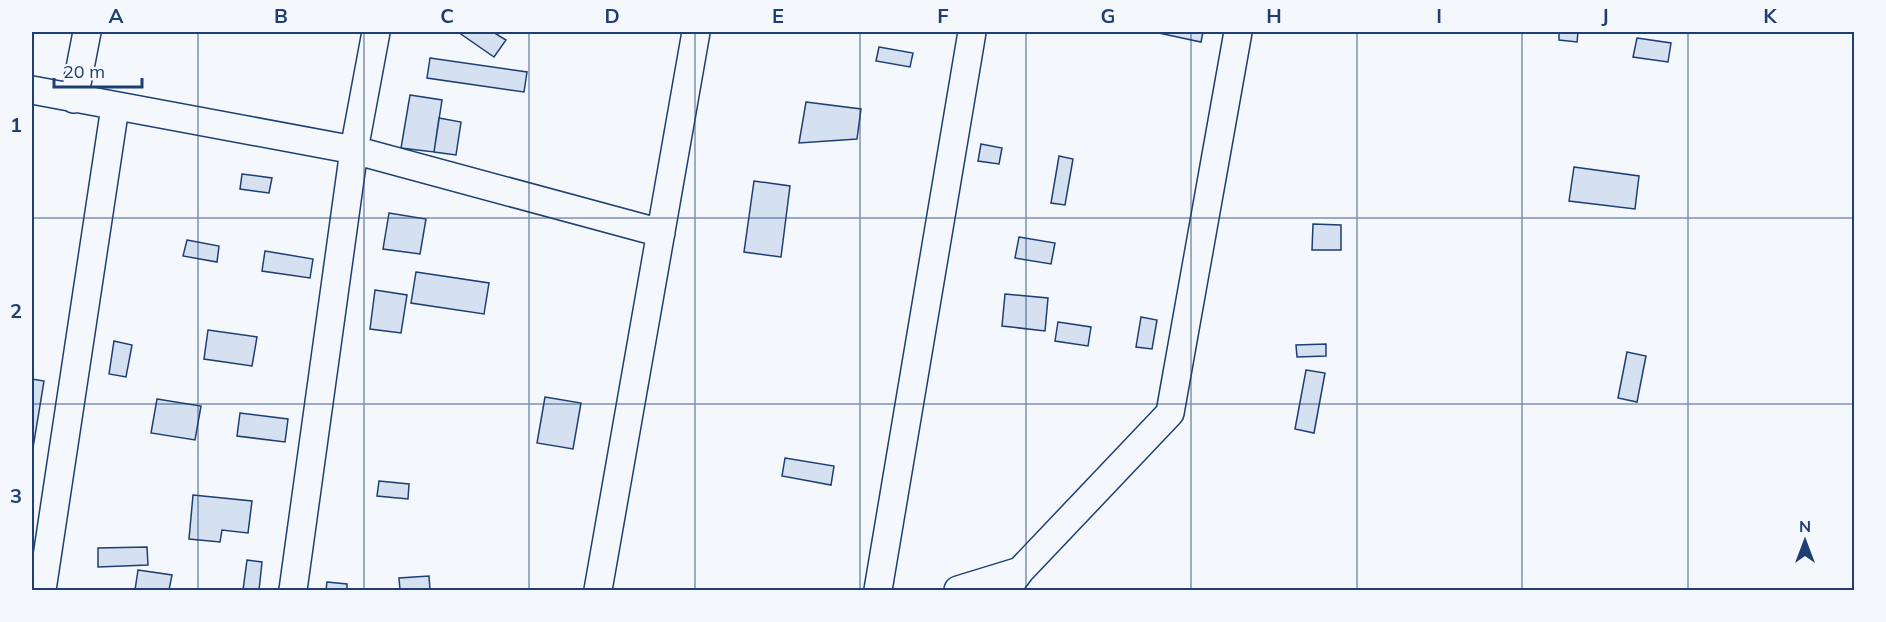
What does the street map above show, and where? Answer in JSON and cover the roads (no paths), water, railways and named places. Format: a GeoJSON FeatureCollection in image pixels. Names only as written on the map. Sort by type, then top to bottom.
{"type":"FeatureCollection","features":[{"type":"Feature","properties":{"kind":"street"},"geometry":{"type":"LineString","coordinates":[[74,99],[87,32]]}},
{"type":"Feature","properties":{"kind":"street"},"geometry":{"type":"LineString","coordinates":[[293,591],[354,150],[376,32]]}},
{"type":"Feature","properties":{"kind":"street"},"geometry":{"type":"LineString","coordinates":[[598,591],[696,32]]}},
{"type":"Feature","properties":{"kind":"street"},"geometry":{"type":"LineString","coordinates":[[878,591],[972,32]]}},
{"type":"Feature","properties":{"kind":"street"},"geometry":{"type":"LineString","coordinates":[[958,591],[1013,581],[1170,413],[1238,32]]}},
{"type":"Feature","properties":{"kind":"street"},"geometry":{"type":"LineString","coordinates":[[32,90],[354,150],[661,233]]}},
{"type":"Feature","properties":{"kind":"street"},"geometry":{"type":"LineString","coordinates":[[42,591],[115,106]]}}]}
